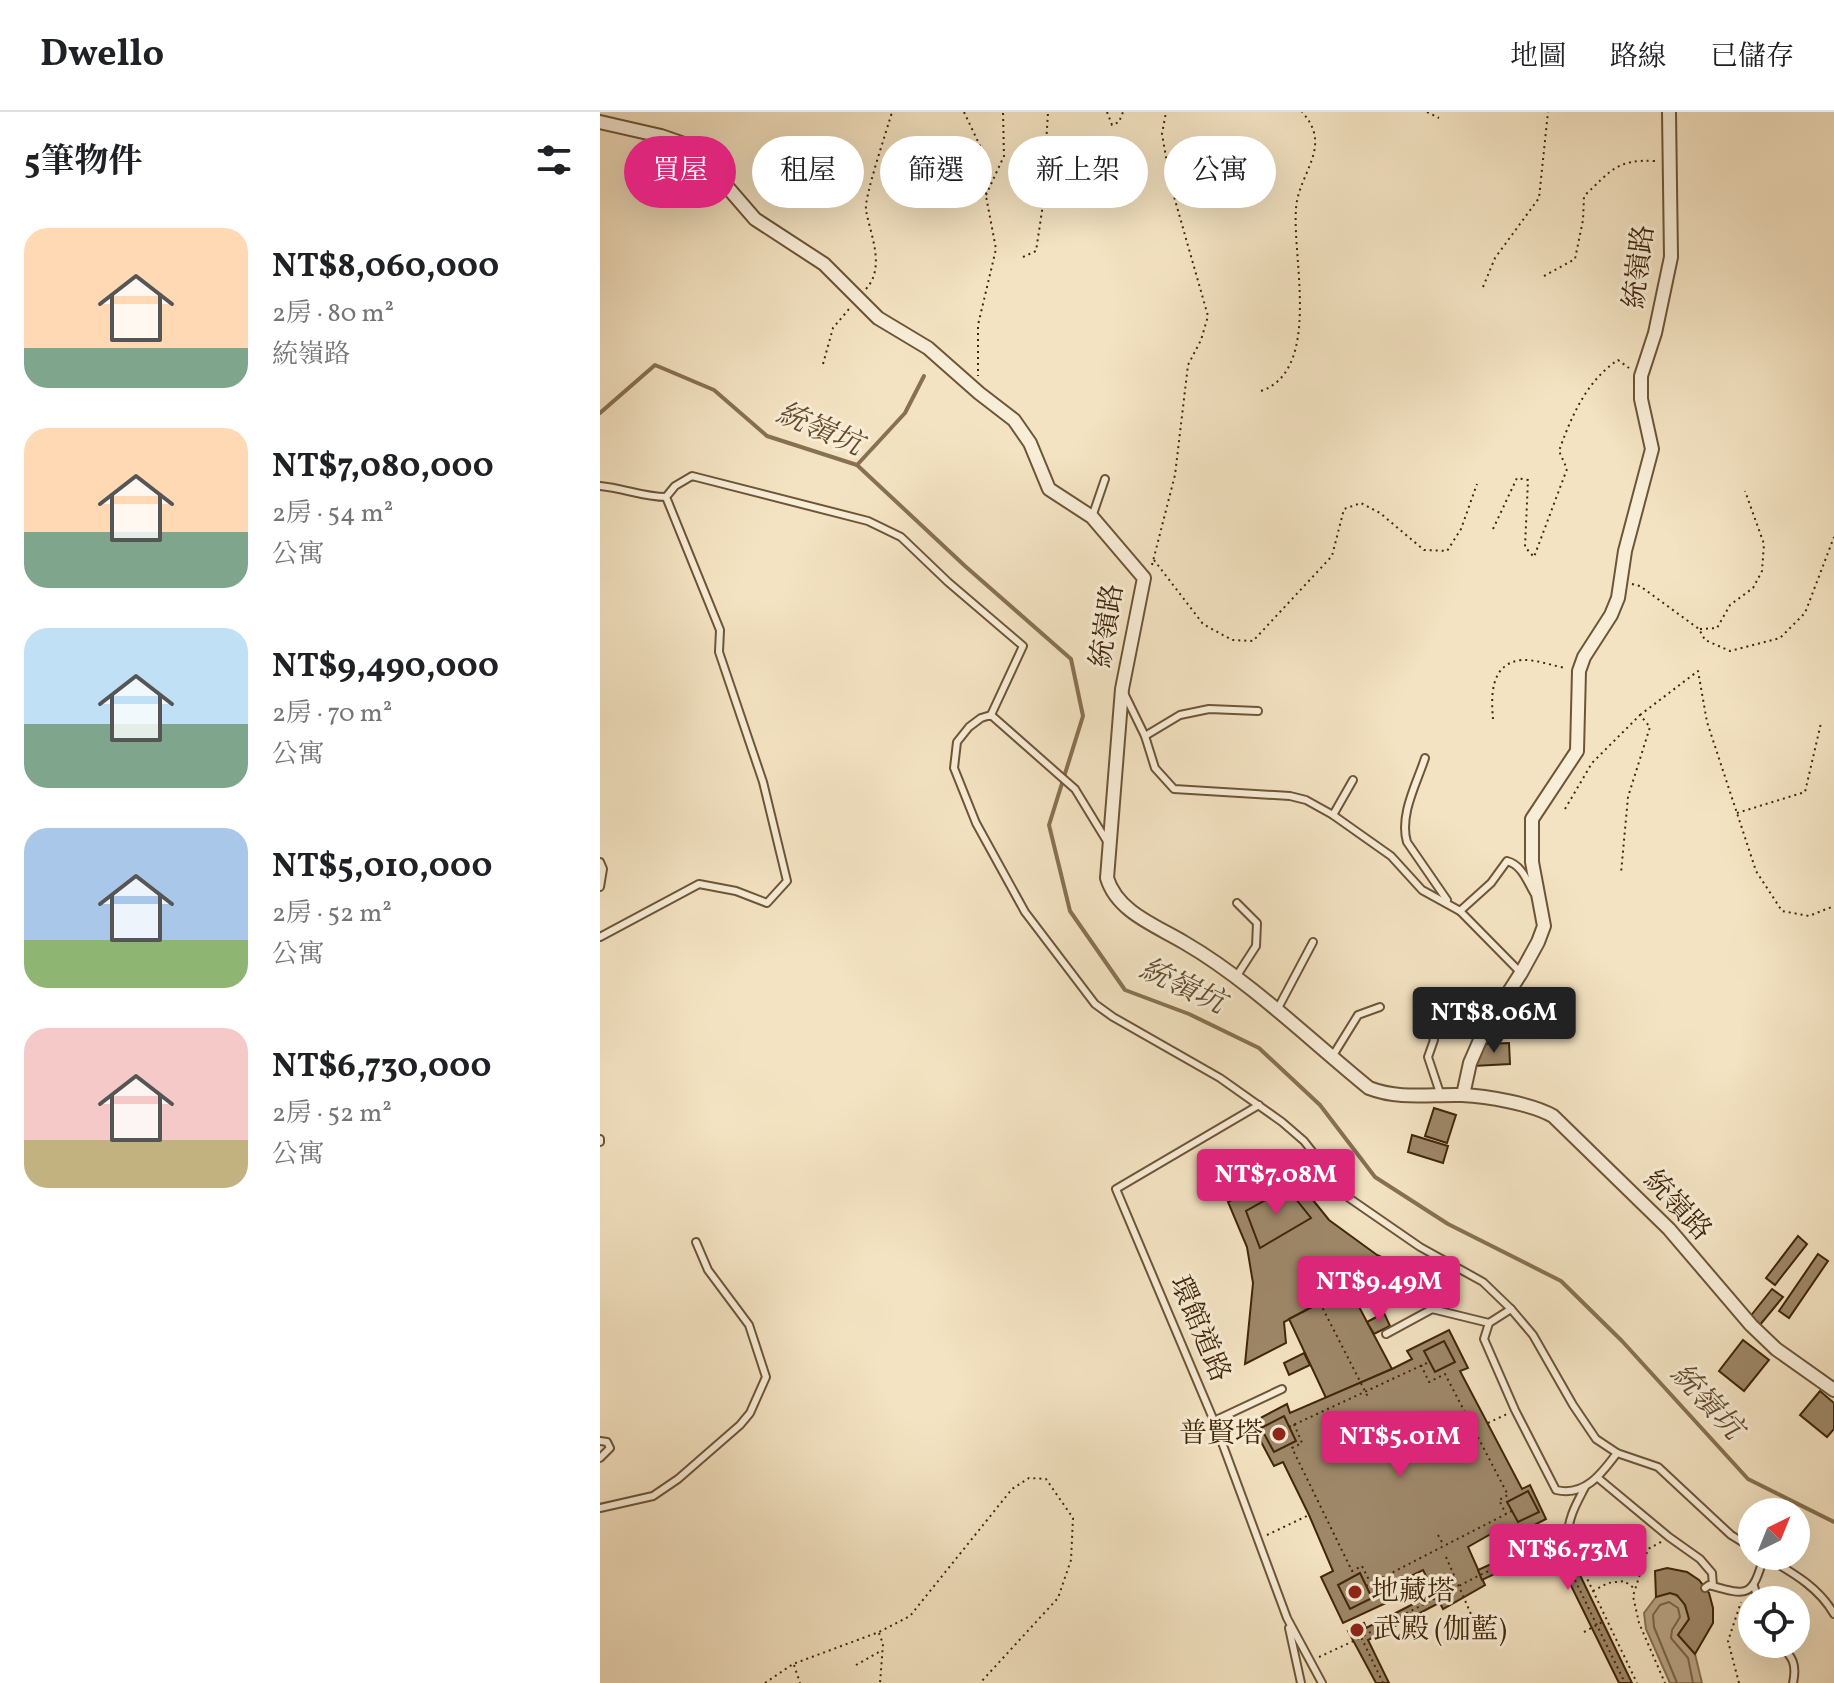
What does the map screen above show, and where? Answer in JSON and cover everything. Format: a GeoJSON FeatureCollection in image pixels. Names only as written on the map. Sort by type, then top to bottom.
{"type":"FeatureCollection","features":[{"type":"Feature","properties":{"kind":"street","name":"統嶺路"},"geometry":{"type":"LineString","coordinates":[[1463,1095],[1470,1063],[1484,1031],[1521,973],[1544,926],[1532,862],[1532,819],[1577,751],[1579,671],[1618,598],[1619,582],[1652,449],[1641,399],[1641,376],[1655,333],[1671,257],[1669,112]]}},
{"type":"Feature","properties":{"kind":"street","name":"統嶺路"},"geometry":{"type":"LineString","coordinates":[[600,122],[684,144],[710,167],[755,219],[824,264],[878,318],[928,348],[1014,420],[1030,443],[1049,489],[1092,517],[1144,578],[1122,689],[1107,878],[1120,901],[1142,919],[1209,957],[1369,1088],[1384,1094],[1463,1095],[1541,1109],[1553,1116],[1669,1229],[1751,1325],[1776,1349],[1834,1390]]}},
{"type":"Feature","properties":{"kind":"lane"},"geometry":{"type":"LineString","coordinates":[[666,497],[675,486],[692,476],[868,521],[901,537],[1023,646],[991,715],[969,727],[957,742],[954,768],[976,823],[1025,912],[1095,1004],[1220,1078],[1259,1105],[1304,1141],[1349,1198],[1420,1247],[1483,1282],[1533,1335],[1596,1439],[1617,1453],[1658,1467],[1738,1539]]}},
{"type":"Feature","properties":{"kind":"lane"},"geometry":{"type":"LineString","coordinates":[[1092,517],[1105,479]]}},
{"type":"Feature","properties":{"kind":"lane"},"geometry":{"type":"LineString","coordinates":[[600,486],[620,487],[644,497],[666,497]]}},
{"type":"Feature","properties":{"kind":"lane"},"geometry":{"type":"LineString","coordinates":[[600,937],[699,884],[736,891],[767,903],[787,881],[763,782],[719,652],[720,630],[666,497]]}},
{"type":"Feature","properties":{"kind":"lane"},"geometry":{"type":"LineString","coordinates":[[1122,689],[1145,736],[1155,768],[1174,789],[1290,796],[1306,800],[1391,856],[1422,890],[1460,911],[1521,973]]}},
{"type":"Feature","properties":{"kind":"lane"},"geometry":{"type":"LineString","coordinates":[[1145,736],[1180,715],[1209,709],[1258,711]]}},
{"type":"Feature","properties":{"kind":"lane"},"geometry":{"type":"LineString","coordinates":[[991,715],[1075,789],[1110,847]]}},
{"type":"Feature","properties":{"kind":"lane"},"geometry":{"type":"LineString","coordinates":[[1425,758],[1405,819],[1404,833],[1449,903]]}},
{"type":"Feature","properties":{"kind":"lane"},"geometry":{"type":"LineString","coordinates":[[1333,815],[1353,780]]}},
{"type":"Feature","properties":{"kind":"lane"},"geometry":{"type":"LineString","coordinates":[[1460,911],[1491,883],[1507,861],[1515,863],[1521,870],[1541,904]]}},
{"type":"Feature","properties":{"kind":"lane"},"geometry":{"type":"LineString","coordinates":[[600,862],[603,869],[600,887]]}},
{"type":"Feature","properties":{"kind":"lane"},"geometry":{"type":"LineString","coordinates":[[1235,979],[1256,946],[1257,923],[1237,903]]}},
{"type":"Feature","properties":{"kind":"lane"},"geometry":{"type":"LineString","coordinates":[[1276,1011],[1313,942]]}},
{"type":"Feature","properties":{"kind":"lane"},"geometry":{"type":"LineString","coordinates":[[1440,999],[1484,1031]]}},
{"type":"Feature","properties":{"kind":"lane"},"geometry":{"type":"LineString","coordinates":[[1332,1058],[1358,1015],[1380,1007]]}},
{"type":"Feature","properties":{"kind":"lane"},"geometry":{"type":"LineString","coordinates":[[1427,1021],[1434,1040],[1428,1057],[1441,1096]]}},
{"type":"Feature","properties":{"kind":"lane","name":"環館道路"},"geometry":{"type":"LineString","coordinates":[[1259,1105],[1116,1189],[1214,1421],[1287,1618],[1322,1683]]}},
{"type":"Feature","properties":{"kind":"lane"},"geometry":{"type":"LineString","coordinates":[[600,1508],[653,1496],[678,1479],[740,1425],[750,1413],[766,1377],[749,1325],[708,1270],[696,1242]]}},
{"type":"Feature","properties":{"kind":"lane"},"geometry":{"type":"LineString","coordinates":[[1386,1334],[1432,1309],[1489,1323]]}},
{"type":"Feature","properties":{"kind":"lane"},"geometry":{"type":"LineString","coordinates":[[1511,1309],[1489,1323],[1484,1339],[1515,1410],[1556,1490],[1585,1487],[1598,1478],[1617,1453]]}},
{"type":"Feature","properties":{"kind":"lane"},"geometry":{"type":"LineString","coordinates":[[1214,1421],[1282,1389]]}},
{"type":"Feature","properties":{"kind":"lane"},"geometry":{"type":"LineString","coordinates":[[600,1441],[607,1442],[610,1448],[600,1458]]}},
{"type":"Feature","properties":{"kind":"lane"},"geometry":{"type":"LineString","coordinates":[[1598,1478],[1700,1559],[1712,1573],[1709,1587],[1738,1593]]}},
{"type":"Feature","properties":{"kind":"lane"},"geometry":{"type":"LineString","coordinates":[[1568,1536],[1572,1512],[1585,1487]]}},
{"type":"Feature","properties":{"kind":"lane"},"geometry":{"type":"LineString","coordinates":[[1754,1586],[1759,1570]]}},
{"type":"Feature","properties":{"kind":"lane"},"geometry":{"type":"LineString","coordinates":[[1787,1570],[1826,1600],[1834,1614]]}},
{"type":"Feature","properties":{"kind":"lane"},"geometry":{"type":"LineString","coordinates":[[1287,1618],[1301,1683]]}},
{"type":"Feature","properties":{"kind":"lane"},"geometry":{"type":"LineString","coordinates":[[1791,1658],[1796,1664],[1793,1683]]}},
{"type":"Feature","properties":{"kind":"path"},"geometry":{"type":"LineString","coordinates":[[823,364],[833,328],[872,282],[876,245],[865,207],[892,112]]}},
{"type":"Feature","properties":{"kind":"path"},"geometry":{"type":"LineString","coordinates":[[964,112],[975,136]]}},
{"type":"Feature","properties":{"kind":"path"},"geometry":{"type":"LineString","coordinates":[[992,183],[1004,156],[1003,112]]}},
{"type":"Feature","properties":{"kind":"path"},"geometry":{"type":"LineString","coordinates":[[1023,257],[1036,251],[1042,211],[1048,112]]}},
{"type":"Feature","properties":{"kind":"path"},"geometry":{"type":"LineString","coordinates":[[1107,112],[1112,125],[1119,122],[1123,112]]}},
{"type":"Feature","properties":{"kind":"path"},"geometry":{"type":"LineString","coordinates":[[1144,578],[1154,560],[1175,475],[1188,365],[1201,340],[1208,316],[1171,186],[1162,134],[1166,112]]}},
{"type":"Feature","properties":{"kind":"path"},"geometry":{"type":"LineString","coordinates":[[1261,391],[1275,386],[1289,372],[1299,325],[1295,207],[1317,143],[1311,122],[1302,112]]}},
{"type":"Feature","properties":{"kind":"path"},"geometry":{"type":"LineString","coordinates":[[1427,112],[1439,118]]}},
{"type":"Feature","properties":{"kind":"path"},"geometry":{"type":"LineString","coordinates":[[1483,287],[1495,258],[1539,198],[1548,112]]}},
{"type":"Feature","properties":{"kind":"path"},"geometry":{"type":"LineString","coordinates":[[1544,276],[1575,259],[1583,220],[1584,196],[1619,164],[1634,160],[1669,161]]}},
{"type":"Feature","properties":{"kind":"path"},"geometry":{"type":"LineString","coordinates":[[979,393],[978,325],[996,249],[988,208]]}},
{"type":"Feature","properties":{"kind":"path"},"geometry":{"type":"LineString","coordinates":[[1493,529],[1517,478],[1528,480],[1525,547],[1534,557],[1567,469],[1559,451],[1572,414],[1605,368],[1618,360],[1641,376]]}},
{"type":"Feature","properties":{"kind":"path"},"geometry":{"type":"LineString","coordinates":[[1154,560],[1203,624],[1232,640],[1253,641],[1332,556],[1344,509],[1361,503],[1380,513],[1424,550],[1447,551],[1461,529],[1477,484]]}},
{"type":"Feature","properties":{"kind":"path"},"geometry":{"type":"LineString","coordinates":[[1699,629],[1717,628],[1730,605],[1753,588],[1762,571],[1764,544],[1745,491]]}},
{"type":"Feature","properties":{"kind":"path"},"geometry":{"type":"LineString","coordinates":[[1619,582],[1640,586],[1699,629],[1705,640],[1730,651],[1780,638],[1805,613],[1834,537]]}},
{"type":"Feature","properties":{"kind":"path"},"geometry":{"type":"LineString","coordinates":[[1493,719],[1491,695],[1494,678],[1505,667],[1523,660],[1579,671]]}},
{"type":"Feature","properties":{"kind":"path"},"geometry":{"type":"LineString","coordinates":[[1565,809],[1592,763],[1640,715],[1698,671],[1707,722],[1756,871],[1782,911],[1809,916],[1834,906]]}},
{"type":"Feature","properties":{"kind":"path"},"geometry":{"type":"LineString","coordinates":[[1621,873],[1628,797],[1650,727],[1640,715]]}},
{"type":"Feature","properties":{"kind":"path"},"geometry":{"type":"LineString","coordinates":[[1736,813],[1805,792],[1821,723]]}},
{"type":"Feature","properties":{"kind":"path"},"geometry":{"type":"LineString","coordinates":[[1320,1303],[1368,1397]]}},
{"type":"Feature","properties":{"kind":"path"},"geometry":{"type":"LineString","coordinates":[[1289,1427],[1429,1362]]}},
{"type":"Feature","properties":{"kind":"path"},"geometry":{"type":"LineString","coordinates":[[1421,1365],[1429,1382],[1445,1374],[1508,1495],[1499,1500],[1506,1514]]}},
{"type":"Feature","properties":{"kind":"path"},"geometry":{"type":"LineString","coordinates":[[1488,1423],[1515,1410]]}},
{"type":"Feature","properties":{"kind":"path"},"geometry":{"type":"LineString","coordinates":[[1294,1424],[1302,1443],[1292,1448],[1321,1510],[1352,1571],[1362,1566],[1371,1584]]}},
{"type":"Feature","properties":{"kind":"path"},"geometry":{"type":"LineString","coordinates":[[1466,1432],[1473,1429]]}},
{"type":"Feature","properties":{"kind":"path"},"geometry":{"type":"LineString","coordinates":[[765,1683],[793,1664],[879,1632],[910,1616],[1012,1489],[1029,1478],[1046,1479],[1073,1518],[1071,1560],[1058,1598],[980,1683]]}},
{"type":"Feature","properties":{"kind":"path"},"geometry":{"type":"LineString","coordinates":[[1321,1510],[1326,1507]]}},
{"type":"Feature","properties":{"kind":"path"},"geometry":{"type":"LineString","coordinates":[[1366,1586],[1512,1511]]}},
{"type":"Feature","properties":{"kind":"path"},"geometry":{"type":"LineString","coordinates":[[1258,1539],[1309,1515]]}},
{"type":"Feature","properties":{"kind":"path"},"geometry":{"type":"LineString","coordinates":[[1438,1535],[1443,1545]]}},
{"type":"Feature","properties":{"kind":"path"},"geometry":{"type":"LineString","coordinates":[[1568,1536],[1637,1683]]}},
{"type":"Feature","properties":{"kind":"path"},"geometry":{"type":"LineString","coordinates":[[1665,1683],[1639,1623],[1633,1596],[1648,1549],[1669,1537]]}},
{"type":"Feature","properties":{"kind":"path"},"geometry":{"type":"LineString","coordinates":[[1309,1661],[1556,1541],[1625,1683]]}},
{"type":"Feature","properties":{"kind":"path"},"geometry":{"type":"LineString","coordinates":[[1446,1557],[1474,1621]]}},
{"type":"Feature","properties":{"kind":"path"},"geometry":{"type":"LineString","coordinates":[[1593,1592],[1608,1583],[1624,1581],[1635,1588]]}},
{"type":"Feature","properties":{"kind":"path"},"geometry":{"type":"LineString","coordinates":[[1738,1604],[1728,1641],[1739,1683]]}},
{"type":"Feature","properties":{"kind":"path"},"geometry":{"type":"LineString","coordinates":[[1584,1632],[1606,1620]]}},
{"type":"Feature","properties":{"kind":"path"},"geometry":{"type":"LineString","coordinates":[[879,1632],[883,1644],[880,1683]]}},
{"type":"Feature","properties":{"kind":"path"},"geometry":{"type":"LineString","coordinates":[[1361,1637],[1383,1683]]}},
{"type":"Feature","properties":{"kind":"path"},"geometry":{"type":"LineString","coordinates":[[856,1665],[881,1652]]}},
{"type":"Feature","properties":{"kind":"path"},"geometry":{"type":"LineString","coordinates":[[793,1664],[800,1683]]}},
{"type":"Feature","properties":{"kind":"water"},"geometry":{"type":"Polygon","coordinates":[[[1670,1593],[1681,1600],[1687,1610],[1689,1619],[1678,1635],[1695,1654],[1702,1683],[1670,1683],[1646,1629],[1644,1613],[1656,1597],[1670,1593]]]}},
{"type":"Feature","properties":{"kind":"building"},"geometry":{"type":"Polygon","coordinates":[[[1509,1043],[1510,1064],[1474,1066],[1482,1044],[1509,1043]]]}},
{"type":"Feature","properties":{"kind":"building"},"geometry":{"type":"Polygon","coordinates":[[[1434,1108],[1456,1115],[1447,1143],[1425,1136],[1434,1108]]]}},
{"type":"Feature","properties":{"kind":"building"},"geometry":{"type":"Polygon","coordinates":[[[1412,1135],[1448,1146],[1443,1163],[1408,1152],[1412,1135]]]}},
{"type":"Feature","properties":{"kind":"building"},"geometry":{"type":"Polygon","coordinates":[[[1288,1169],[1329,1220],[1377,1255],[1422,1275],[1379,1294],[1362,1279],[1284,1322],[1286,1343],[1245,1364],[1253,1283],[1247,1247],[1228,1202],[1288,1169]]]}},
{"type":"Feature","properties":{"kind":"building"},"geometry":{"type":"Polygon","coordinates":[[[1287,1188],[1311,1218],[1260,1248],[1246,1211],[1287,1188]]]}},
{"type":"Feature","properties":{"kind":"building"},"geometry":{"type":"Polygon","coordinates":[[[1798,1236],[1807,1244],[1775,1285],[1766,1278],[1798,1236]]]}},
{"type":"Feature","properties":{"kind":"building"},"geometry":{"type":"Polygon","coordinates":[[[1818,1254],[1828,1261],[1789,1318],[1779,1311],[1818,1254]]]}},
{"type":"Feature","properties":{"kind":"building"},"geometry":{"type":"Polygon","coordinates":[[[1349,1288],[1392,1369],[1326,1398],[1289,1319],[1349,1288]]]}},
{"type":"Feature","properties":{"kind":"building"},"geometry":{"type":"Polygon","coordinates":[[[1772,1289],[1783,1297],[1759,1326],[1749,1318],[1772,1289]]]}},
{"type":"Feature","properties":{"kind":"building"},"geometry":{"type":"Polygon","coordinates":[[[1384,1313],[1390,1326],[1374,1334],[1367,1322],[1384,1313]]]}},
{"type":"Feature","properties":{"kind":"building"},"geometry":{"type":"Polygon","coordinates":[[[1449,1330],[1468,1368],[1460,1371],[1522,1489],[1530,1485],[1546,1519],[1511,1537],[1505,1526],[1468,1547],[1485,1585],[1443,1609],[1423,1570],[1380,1591],[1386,1603],[1343,1623],[1321,1577],[1333,1571],[1309,1515],[1283,1462],[1274,1466],[1251,1423],[1287,1404],[1290,1413],[1392,1369],[1412,1359],[1407,1351],[1449,1330]]]}},
{"type":"Feature","properties":{"kind":"building"},"geometry":{"type":"Polygon","coordinates":[[[1743,1340],[1769,1360],[1744,1391],[1719,1371],[1743,1340]]]}},
{"type":"Feature","properties":{"kind":"building"},"geometry":{"type":"Polygon","coordinates":[[[1444,1341],[1455,1362],[1435,1372],[1424,1351],[1444,1341]]]}},
{"type":"Feature","properties":{"kind":"building"},"geometry":{"type":"Polygon","coordinates":[[[1304,1353],[1310,1365],[1289,1375],[1284,1363],[1304,1353]]]}},
{"type":"Feature","properties":{"kind":"building"},"geometry":{"type":"Polygon","coordinates":[[[1820,1391],[1834,1403],[1834,1429],[1827,1437],[1800,1415],[1820,1391]]]}},
{"type":"Feature","properties":{"kind":"building","name":"普賢塔"},"geometry":{"type":"Polygon","coordinates":[[[1284,1416],[1296,1441],[1274,1452],[1261,1428],[1284,1416]]]}},
{"type":"Feature","properties":{"kind":"building"},"geometry":{"type":"Polygon","coordinates":[[[1528,1491],[1539,1512],[1518,1522],[1507,1502],[1528,1491]]]}},
{"type":"Feature","properties":{"kind":"building"},"geometry":{"type":"Polygon","coordinates":[[[1561,1528],[1568,1543],[1565,1544],[1632,1683],[1619,1683],[1552,1547],[1482,1580],[1478,1570],[1548,1538],[1544,1535],[1561,1528]]]}},
{"type":"Feature","properties":{"kind":"building"},"geometry":{"type":"Polygon","coordinates":[[[1667,1568],[1687,1572],[1699,1580],[1709,1593],[1713,1623],[1695,1654],[1678,1635],[1689,1619],[1685,1605],[1677,1595],[1670,1593],[1656,1597],[1655,1571],[1667,1568]]]}},
{"type":"Feature","properties":{"kind":"building","name":"地藏塔"},"geometry":{"type":"Polygon","coordinates":[[[1360,1573],[1372,1598],[1350,1609],[1338,1585],[1360,1573]]]}},
{"type":"Feature","properties":{"kind":"building"},"geometry":{"type":"Polygon","coordinates":[[[1435,1593],[1439,1603],[1368,1640],[1389,1683],[1376,1683],[1348,1631],[1364,1623],[1366,1628],[1435,1593]]]}},
{"type":"Feature","properties":{"kind":"waterway","name":"統嶺坑"},"geometry":{"type":"LineString","coordinates":[[600,413],[655,365],[714,390],[767,436],[857,465],[1071,659],[1083,716],[1049,825],[1070,911],[1125,990],[1189,1014],[1259,1048],[1320,1105],[1375,1177],[1448,1224],[1561,1281],[1622,1341],[1748,1479],[1834,1522]]}},
{"type":"Feature","properties":{"kind":"waterway"},"geometry":{"type":"LineString","coordinates":[[857,465],[905,413],[924,376]]}},
{"type":"Feature","properties":{"kind":"place","name":"普賢塔"},"geometry":{"type":"Point","coordinates":[1279,1434]}},
{"type":"Feature","properties":{"kind":"place","name":"地藏塔"},"geometry":{"type":"Point","coordinates":[1355,1592]}},
{"type":"Feature","properties":{"kind":"place","name":"武殿 (伽藍)"},"geometry":{"type":"Point","coordinates":[1357,1630]}}]}
